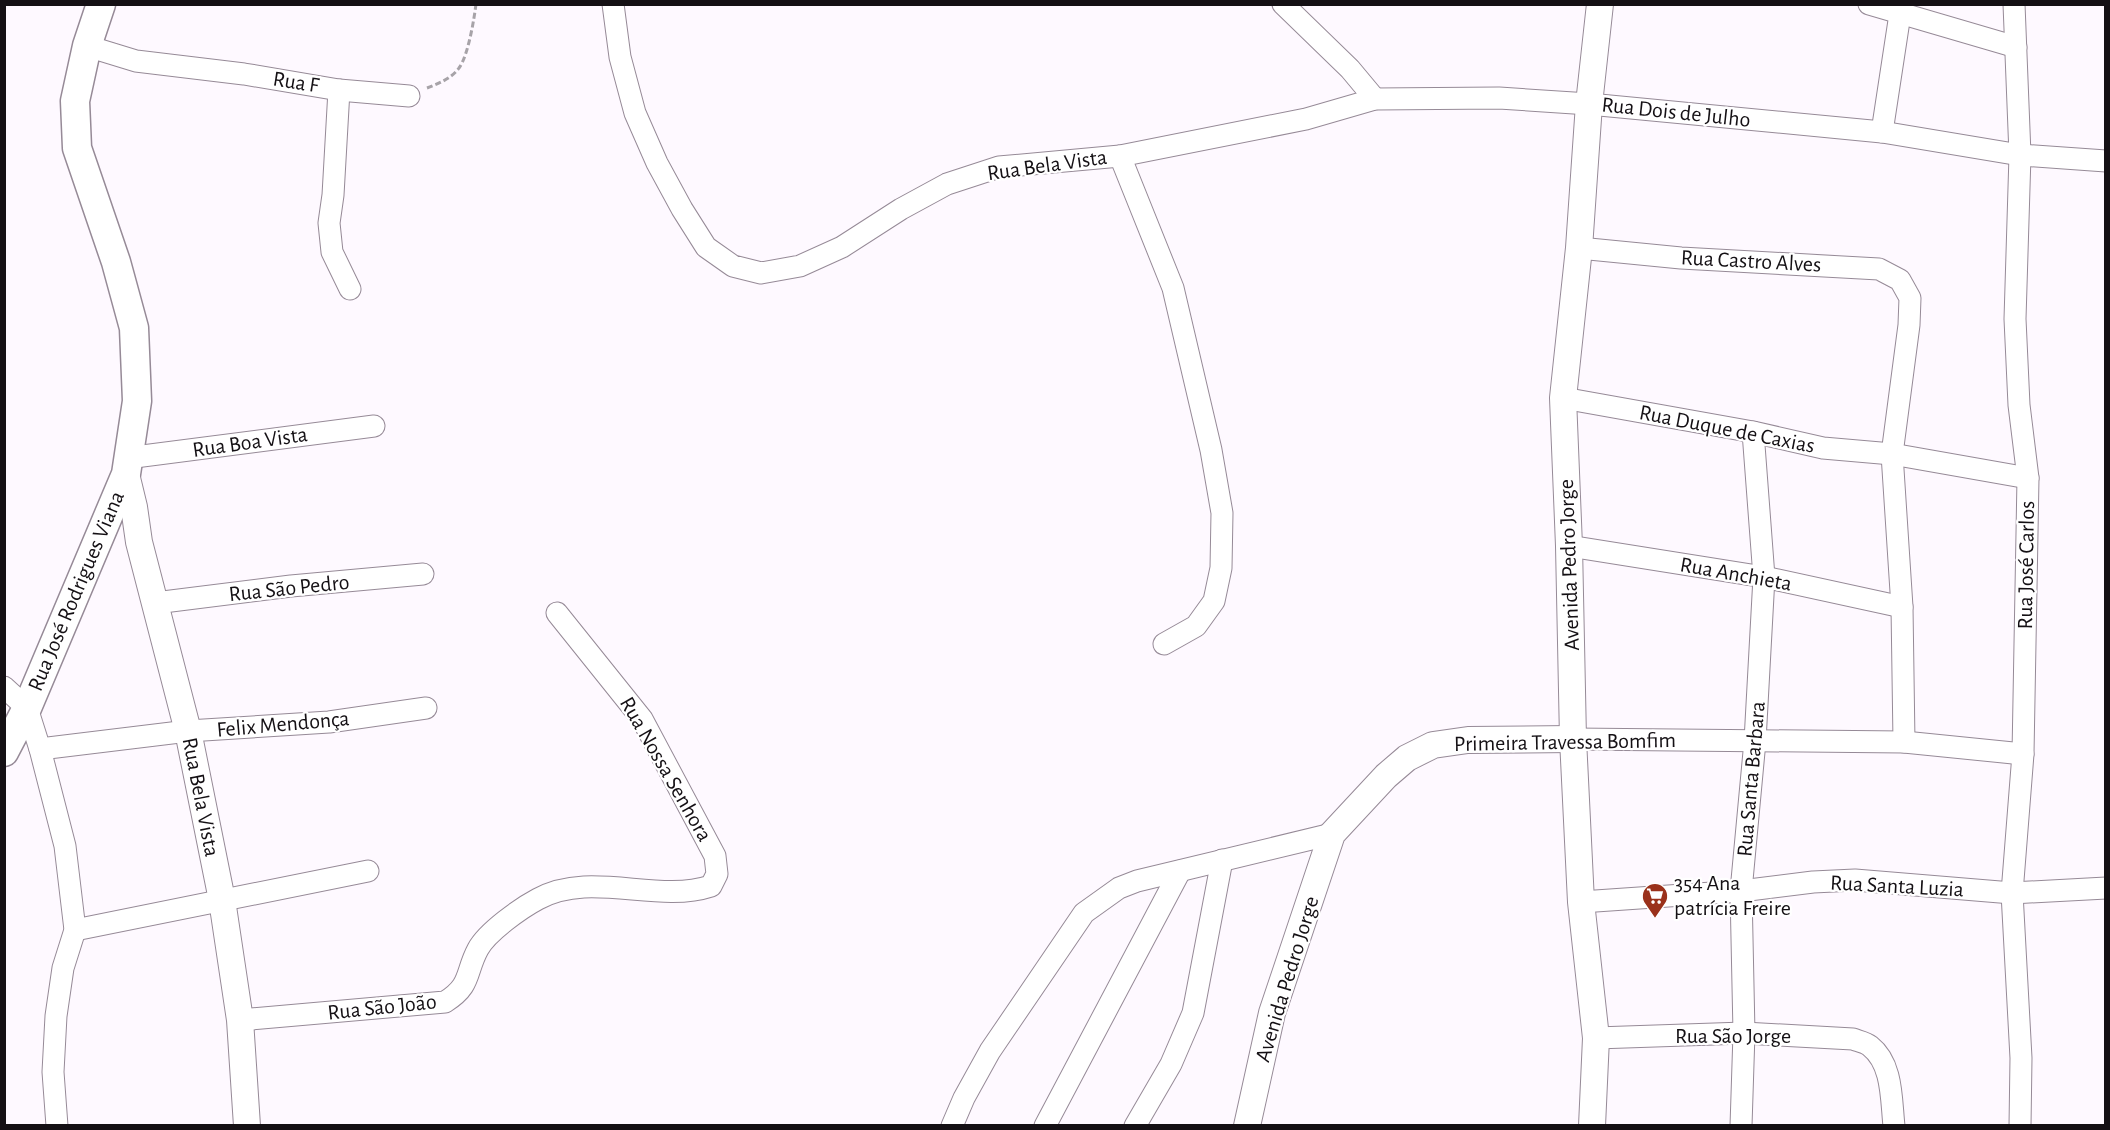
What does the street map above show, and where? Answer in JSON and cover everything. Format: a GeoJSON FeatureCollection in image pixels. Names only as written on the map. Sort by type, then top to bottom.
{"type":"FeatureCollection","features":[{"type":"Feature","properties":{"kind":"main road","name":"Rua José Rodrigues Viana"},"geometry":{"type":"LineString","coordinates":[[4,752],[27,708],[126,466],[137,401],[134,328],[117,262],[77,148],[75,101],[87,46],[101,4]]}},
{"type":"Feature","properties":{"kind":"street","name":"Rua Bela Vista"},"geometry":{"type":"LineString","coordinates":[[614,4],[620,57],[635,113],[657,163],[682,209],[706,247],[733,266],[761,273],[800,266],[842,247],[901,209],[947,184],[999,167],[1120,156],[1306,119],[1375,99]]}},
{"type":"Feature","properties":{"kind":"street"},"geometry":{"type":"LineString","coordinates":[[1283,4],[1350,69],[1375,99]]}},
{"type":"Feature","properties":{"kind":"street","name":"Avenida Pedro Jorge"},"geometry":{"type":"LineString","coordinates":[[1592,1125],[1596,1038],[1581,902],[1573,739],[1563,398],[1579,248],[1589,104],[1600,4]]}},
{"type":"Feature","properties":{"kind":"street"},"geometry":{"type":"LineString","coordinates":[[1869,4],[2016,47]]}},
{"type":"Feature","properties":{"kind":"street","name":"Rua José Carlos"},"geometry":{"type":"LineString","coordinates":[[2014,4],[2020,155],[2015,319],[2019,405],[2028,478],[2023,754],[2013,893],[2021,1058],[2020,1125]]}},
{"type":"Feature","properties":{"kind":"street"},"geometry":{"type":"LineString","coordinates":[[1882,132],[1900,14]]}},
{"type":"Feature","properties":{"kind":"street","name":"Rua F"},"geometry":{"type":"LineString","coordinates":[[87,46],[136,61],[244,74],[339,90],[333,195],[329,223],[332,252],[350,290]]}},
{"type":"Feature","properties":{"kind":"street"},"geometry":{"type":"LineString","coordinates":[[339,90],[409,96]]}},
{"type":"Feature","properties":{"kind":"street","name":"Rua Dois de Julho"},"geometry":{"type":"LineString","coordinates":[[1375,99],[1499,98],[1589,104],[1882,132],[2020,155],[2106,161]]}},
{"type":"Feature","properties":{"kind":"street"},"geometry":{"type":"LineString","coordinates":[[1120,156],[1173,288],[1211,450],[1222,513],[1221,568],[1214,601],[1196,626],[1164,644]]}},
{"type":"Feature","properties":{"kind":"street","name":"Rua Castro Alves"},"geometry":{"type":"LineString","coordinates":[[1579,248],[1681,258],[1879,269],[1900,280],[1910,298],[1909,325],[1892,454]]}},
{"type":"Feature","properties":{"kind":"street","name":"Rua Duque de Caxias"},"geometry":{"type":"LineString","coordinates":[[1563,398],[1753,432],[1823,448],[1892,454],[2028,478]]}},
{"type":"Feature","properties":{"kind":"street","name":"Rua Boa Vista"},"geometry":{"type":"LineString","coordinates":[[126,466],[374,426]]}},
{"type":"Feature","properties":{"kind":"street","name":"Rua Santa Barbara"},"geometry":{"type":"LineString","coordinates":[[1741,1125],[1744,1033],[1741,891],[1755,741],[1764,577],[1753,432]]}},
{"type":"Feature","properties":{"kind":"street"},"geometry":{"type":"LineString","coordinates":[[1892,454],[1902,607],[1904,742]]}},
{"type":"Feature","properties":{"kind":"street","name":"Rua Bela Vista"},"geometry":{"type":"LineString","coordinates":[[126,466],[139,542],[188,731],[222,900],[240,1020],[247,1125]]}},
{"type":"Feature","properties":{"kind":"street","name":"Rua Anchieta"},"geometry":{"type":"LineString","coordinates":[[1569,546],[1764,577],[1902,607]]}},
{"type":"Feature","properties":{"kind":"street","name":"Rua São Pedro"},"geometry":{"type":"LineString","coordinates":[[155,603],[291,586],[423,574]]}},
{"type":"Feature","properties":{"kind":"street","name":"Rua Nossa Senhora"},"geometry":{"type":"LineString","coordinates":[[557,613],[642,719],[715,856],[717,874]]}},
{"type":"Feature","properties":{"kind":"street","name":"Rua José Rodrigues Viana"},"geometry":{"type":"LineString","coordinates":[[4,687],[27,708]]}},
{"type":"Feature","properties":{"kind":"street"},"geometry":{"type":"LineString","coordinates":[[27,708],[65,846],[75,930],[63,968],[56,1016],[53,1071],[57,1125]]}},
{"type":"Feature","properties":{"kind":"street","name":"Felix Mendonça"},"geometry":{"type":"LineString","coordinates":[[40,749],[188,731],[329,722],[426,708]]}},
{"type":"Feature","properties":{"kind":"street","name":"Primeira Travessa Bomfim"},"geometry":{"type":"LineString","coordinates":[[1332,834],[1386,776],[1407,758],[1433,744],[1468,740],[1573,739],[1904,742],[2023,754]]}},
{"type":"Feature","properties":{"kind":"street"},"geometry":{"type":"LineString","coordinates":[[952,1125],[990,1051],[1084,912],[1119,888],[1137,881],[1332,834]]}},
{"type":"Feature","properties":{"kind":"street","name":"Avenida Pedro Jorge"},"geometry":{"type":"LineString","coordinates":[[1247,1125],[1272,1013],[1332,834]]}},
{"type":"Feature","properties":{"kind":"street"},"geometry":{"type":"LineString","coordinates":[[1135,1125],[1171,1064],[1193,1013],[1222,860]]}},
{"type":"Feature","properties":{"kind":"street"},"geometry":{"type":"LineString","coordinates":[[75,930],[368,871]]}},
{"type":"Feature","properties":{"kind":"street"},"geometry":{"type":"LineString","coordinates":[[1044,1125],[1180,871]]}},
{"type":"Feature","properties":{"kind":"street","name":"Rua São João"},"geometry":{"type":"LineString","coordinates":[[240,1020],[445,1002],[458,993],[466,983],[479,947],[518,912],[540,898],[584,887],[697,890],[711,886],[717,874]]}},
{"type":"Feature","properties":{"kind":"street","name":"Rua Santa Luzia"},"geometry":{"type":"LineString","coordinates":[[1581,902],[1741,891],[1813,882],[1855,880],[2013,893],[2106,888]]}},
{"type":"Feature","properties":{"kind":"street","name":"Rua São Jorge"},"geometry":{"type":"LineString","coordinates":[[1596,1038],[1744,1033],[1853,1039],[1869,1044],[1879,1054],[1887,1070],[1894,1125]]}},
{"type":"Feature","properties":{"kind":"path"},"geometry":{"type":"LineString","coordinates":[[409,96],[440,83],[459,68],[473,28],[476,4]]}},
{"type":"Feature","properties":{"kind":"place","name":"354 Ana patrícia Freire"},"geometry":{"type":"Point","coordinates":[1655,919]}}]}
